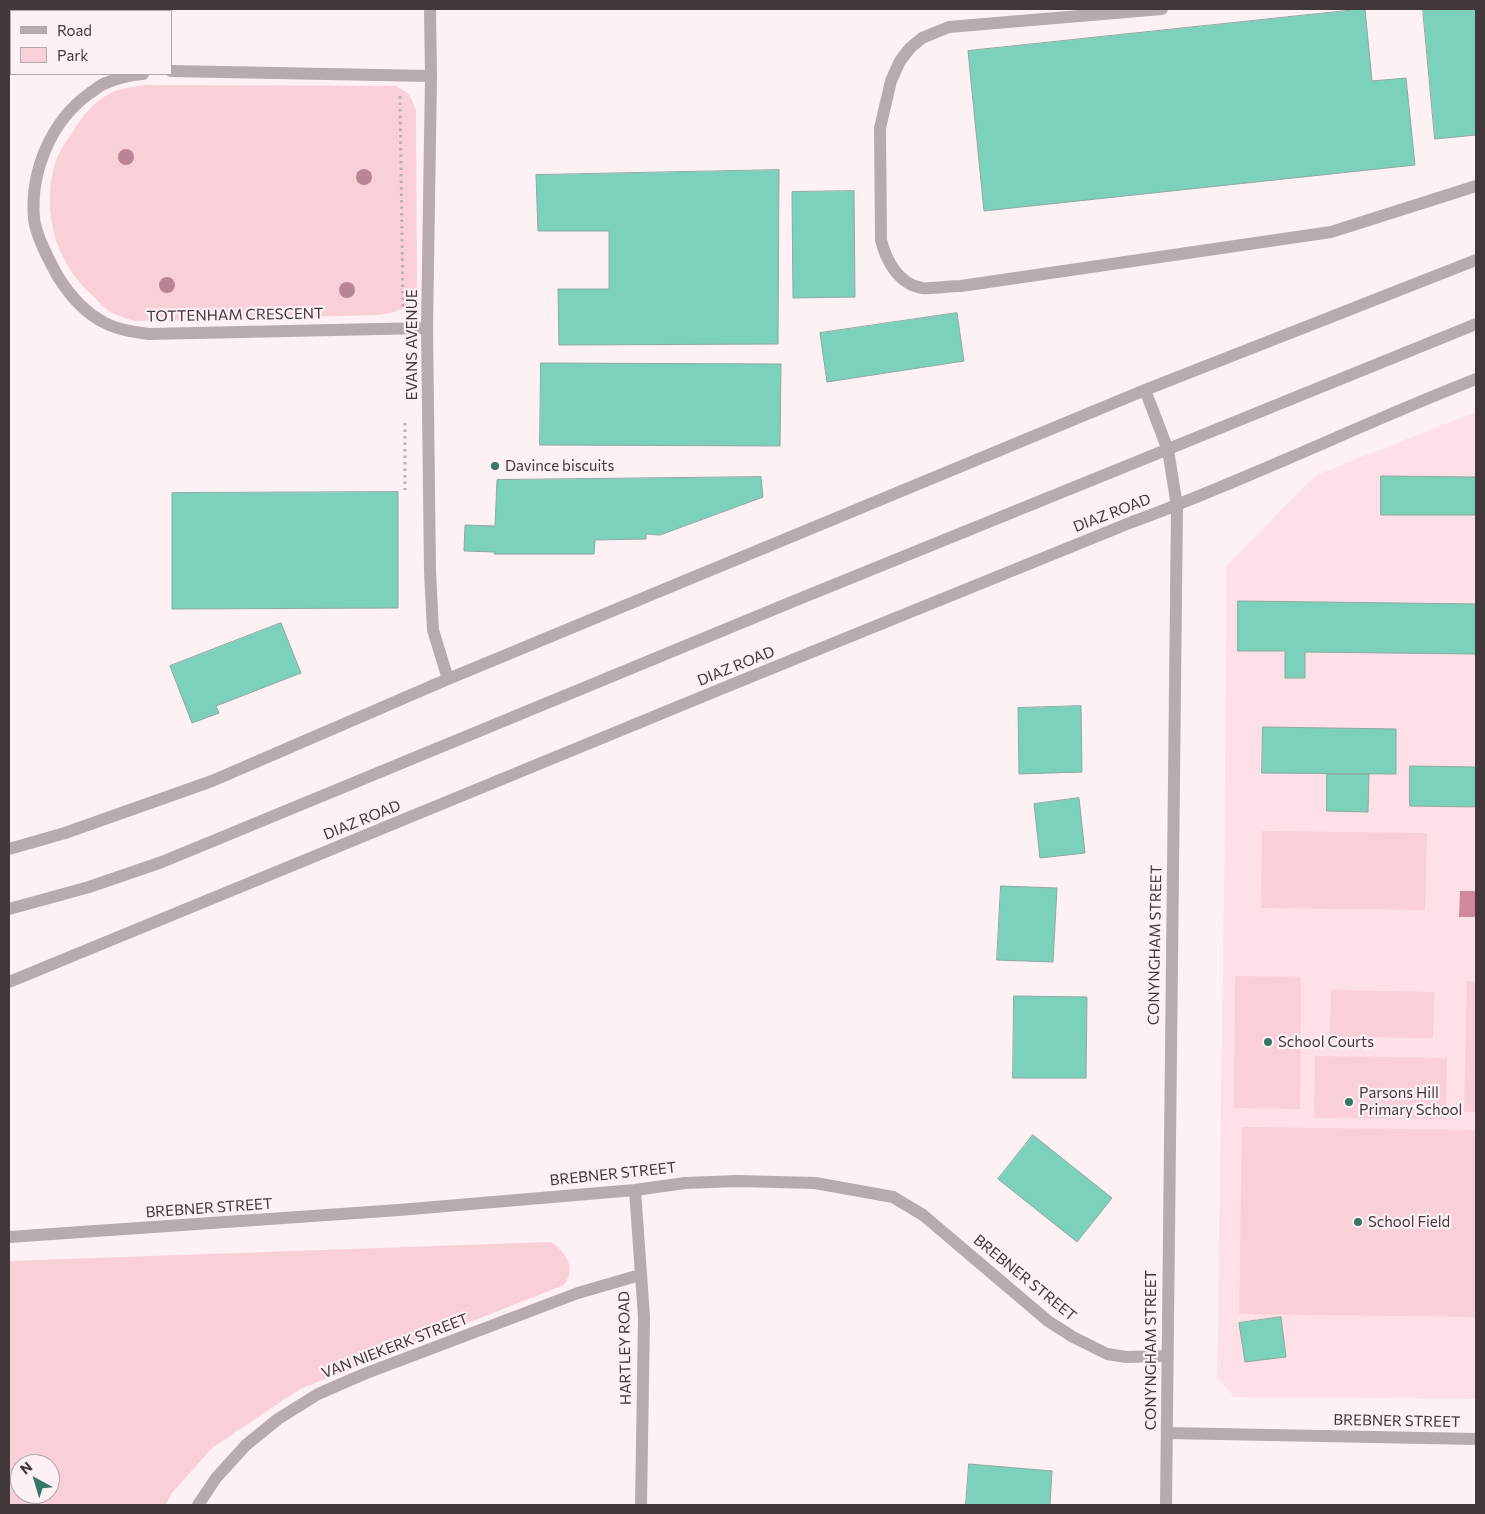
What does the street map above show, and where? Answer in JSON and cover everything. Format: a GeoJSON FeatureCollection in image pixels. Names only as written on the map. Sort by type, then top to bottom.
{"type":"FeatureCollection","features":[{"type":"Feature","properties":{"kind":"street","name":"EVANS AVENUE"},"geometry":{"type":"LineString","coordinates":[[430,9],[431,76],[427,328],[430,570],[433,630],[448,679]]}},
{"type":"Feature","properties":{"kind":"street"},"geometry":{"type":"LineString","coordinates":[[1162,9],[949,27],[922,38],[910,48],[900,61],[891,81],[880,128],[881,240],[886,257],[894,270],[908,283],[922,288],[961,286],[1162,257],[1331,232],[1476,186]]}},
{"type":"Feature","properties":{"kind":"street"},"geometry":{"type":"LineString","coordinates":[[172,70],[431,76]]}},
{"type":"Feature","properties":{"kind":"street","name":"TOTTENHAM CRESCENT"},"geometry":{"type":"LineString","coordinates":[[131,75],[104,83],[78,102],[60,122],[41,158],[34,193],[34,221],[46,255],[64,285],[86,309],[104,322],[122,330],[149,334],[427,328]]}},
{"type":"Feature","properties":{"kind":"street"},"geometry":{"type":"LineString","coordinates":[[9,849],[65,833],[212,780],[448,679],[1145,390],[1476,260]]}},
{"type":"Feature","properties":{"kind":"street"},"geometry":{"type":"LineString","coordinates":[[9,909],[89,887],[162,862],[799,599],[1476,324]]}},
{"type":"Feature","properties":{"kind":"street","name":"DIAZ ROAD"},"geometry":{"type":"LineString","coordinates":[[9,982],[747,678],[1177,506],[1476,379]]}},
{"type":"Feature","properties":{"kind":"street","name":"CONYNGHAM STREET"},"geometry":{"type":"LineString","coordinates":[[1145,390],[1168,450],[1177,506],[1166,1505]]}},
{"type":"Feature","properties":{"kind":"street","name":"BREBNER STREET"},"geometry":{"type":"LineString","coordinates":[[9,1237],[370,1212],[635,1190],[685,1183],[738,1181],[814,1183],[893,1197],[924,1215],[1048,1321],[1073,1337],[1108,1354],[1126,1357],[1167,1356]]}},
{"type":"Feature","properties":{"kind":"street","name":"HARTLEY ROAD"},"geometry":{"type":"LineString","coordinates":[[635,1190],[644,1317],[641,1505]]}},
{"type":"Feature","properties":{"kind":"street","name":"VAN NIEKERK STREET"},"geometry":{"type":"LineString","coordinates":[[198,1505],[216,1478],[246,1445],[278,1419],[318,1394],[364,1374],[578,1292],[640,1275]]}},
{"type":"Feature","properties":{"kind":"street","name":"BREBNER STREET"},"geometry":{"type":"LineString","coordinates":[[1167,1434],[1476,1439]]}},
{"type":"Feature","properties":{"kind":"path"},"geometry":{"type":"LineString","coordinates":[[400,75],[404,328]]}},
{"type":"Feature","properties":{"kind":"path"},"geometry":{"type":"LineString","coordinates":[[404,414],[405,490]]}},
{"type":"Feature","properties":{"kind":"shaded area","name":"Parsons Hill Primary School"},"geometry":{"type":"Polygon","coordinates":[[[1476,412],[1476,1399],[1235,1397],[1217,1378],[1225,826],[1226,566],[1316,475],[1476,412]]]}},
{"type":"Feature","properties":{"kind":"shaded area"},"geometry":{"type":"Polygon","coordinates":[[[1460,891],[1476,891],[1476,917],[1459,917],[1460,891]]]}},
{"type":"Feature","properties":{"kind":"green space"},"geometry":{"type":"Polygon","coordinates":[[[145,85],[396,86],[409,94],[416,110],[417,296],[408,305],[399,310],[378,315],[134,321],[106,309],[69,268],[55,237],[51,220],[50,202],[54,167],[64,145],[88,110],[111,93],[145,85]]]}},
{"type":"Feature","properties":{"kind":"green space"},"geometry":{"type":"Polygon","coordinates":[[[1262,831],[1427,833],[1425,910],[1261,908],[1262,831]]]}},
{"type":"Feature","properties":{"kind":"green space","name":"School Courts"},"geometry":{"type":"Polygon","coordinates":[[[1235,976],[1301,977],[1300,1109],[1234,1108],[1235,976]]]}},
{"type":"Feature","properties":{"kind":"green space"},"geometry":{"type":"Polygon","coordinates":[[[1467,981],[1476,981],[1476,1112],[1464,1112],[1467,981]]]}},
{"type":"Feature","properties":{"kind":"green space","name":"School Courts"},"geometry":{"type":"Polygon","coordinates":[[[1331,990],[1434,992],[1433,1038],[1330,1037],[1331,990]]]}},
{"type":"Feature","properties":{"kind":"green space","name":"School Courts"},"geometry":{"type":"Polygon","coordinates":[[[1315,1056],[1447,1058],[1446,1119],[1314,1118],[1315,1056]]]}},
{"type":"Feature","properties":{"kind":"green space","name":"School Field"},"geometry":{"type":"Polygon","coordinates":[[[1242,1127],[1476,1130],[1476,1317],[1239,1314],[1242,1127]]]}},
{"type":"Feature","properties":{"kind":"green space"},"geometry":{"type":"Polygon","coordinates":[[[551,1242],[565,1255],[569,1264],[568,1277],[564,1285],[300,1389],[212,1448],[171,1494],[166,1505],[9,1505],[9,1261],[551,1242]]]}},
{"type":"Feature","properties":{"kind":"building"},"geometry":{"type":"Polygon","coordinates":[[[1365,9],[1372,81],[1406,78],[1415,165],[984,211],[968,51],[1365,9]]]}},
{"type":"Feature","properties":{"kind":"building"},"geometry":{"type":"Polygon","coordinates":[[[1423,9],[1476,9],[1476,135],[1435,139],[1423,9]]]}},
{"type":"Feature","properties":{"kind":"building"},"geometry":{"type":"Polygon","coordinates":[[[779,170],[778,344],[559,345],[558,289],[609,289],[609,231],[538,231],[536,175],[779,170]]]}},
{"type":"Feature","properties":{"kind":"building"},"geometry":{"type":"Polygon","coordinates":[[[854,191],[855,297],[793,298],[792,192],[854,191]]]}},
{"type":"Feature","properties":{"kind":"building"},"geometry":{"type":"Polygon","coordinates":[[[957,313],[964,361],[827,382],[820,333],[957,313]]]}},
{"type":"Feature","properties":{"kind":"building"},"geometry":{"type":"Polygon","coordinates":[[[541,363],[781,364],[780,446],[540,445],[541,363]]]}},
{"type":"Feature","properties":{"kind":"building"},"geometry":{"type":"Polygon","coordinates":[[[1381,476],[1476,477],[1476,515],[1381,515],[1381,476]]]}},
{"type":"Feature","properties":{"kind":"building"},"geometry":{"type":"Polygon","coordinates":[[[761,477],[763,497],[660,535],[646,534],[646,539],[595,540],[594,554],[494,554],[495,552],[464,551],[465,525],[495,526],[497,480],[761,477]]]}},
{"type":"Feature","properties":{"kind":"building"},"geometry":{"type":"Polygon","coordinates":[[[398,492],[398,608],[172,609],[172,493],[398,492]]]}},
{"type":"Feature","properties":{"kind":"building"},"geometry":{"type":"Polygon","coordinates":[[[1238,601],[1476,604],[1476,654],[1305,652],[1305,678],[1285,678],[1285,651],[1238,651],[1238,601]]]}},
{"type":"Feature","properties":{"kind":"building"},"geometry":{"type":"Polygon","coordinates":[[[281,623],[301,673],[216,706],[219,713],[192,723],[170,666],[281,623]]]}},
{"type":"Feature","properties":{"kind":"building"},"geometry":{"type":"Polygon","coordinates":[[[1081,706],[1082,772],[1019,774],[1018,708],[1081,706]]]}},
{"type":"Feature","properties":{"kind":"building"},"geometry":{"type":"Polygon","coordinates":[[[1263,727],[1396,729],[1396,774],[1262,773],[1263,727]]]}},
{"type":"Feature","properties":{"kind":"building"},"geometry":{"type":"Polygon","coordinates":[[[1410,766],[1476,767],[1476,807],[1410,806],[1410,766]]]}},
{"type":"Feature","properties":{"kind":"building"},"geometry":{"type":"Polygon","coordinates":[[[1327,774],[1369,774],[1368,812],[1327,811],[1327,774]]]}},
{"type":"Feature","properties":{"kind":"building"},"geometry":{"type":"Polygon","coordinates":[[[1079,798],[1085,853],[1040,858],[1034,804],[1079,798]]]}},
{"type":"Feature","properties":{"kind":"building"},"geometry":{"type":"Polygon","coordinates":[[[1001,886],[1057,888],[1053,962],[997,960],[1001,886]]]}},
{"type":"Feature","properties":{"kind":"building"},"geometry":{"type":"Polygon","coordinates":[[[1014,996],[1087,997],[1086,1078],[1013,1078],[1014,996]]]}},
{"type":"Feature","properties":{"kind":"building"},"geometry":{"type":"Polygon","coordinates":[[[1033,1135],[1112,1198],[1077,1242],[998,1179],[1033,1135]]]}},
{"type":"Feature","properties":{"kind":"building"},"geometry":{"type":"Polygon","coordinates":[[[1281,1317],[1286,1357],[1245,1362],[1239,1323],[1281,1317]]]}},
{"type":"Feature","properties":{"kind":"building"},"geometry":{"type":"Polygon","coordinates":[[[969,1464],[1052,1471],[1050,1505],[966,1505],[969,1464]]]}},
{"type":"Feature","properties":{"kind":"place","name":"Davince biscuits"},"geometry":{"type":"Point","coordinates":[495,466]}},
{"type":"Feature","properties":{"kind":"place","name":"School Courts"},"geometry":{"type":"Point","coordinates":[1268,1042]}},
{"type":"Feature","properties":{"kind":"place","name":"Parsons Hill Primary School"},"geometry":{"type":"Point","coordinates":[1349,1102]}},
{"type":"Feature","properties":{"kind":"place","name":"School Field"},"geometry":{"type":"Point","coordinates":[1358,1222]}}]}
